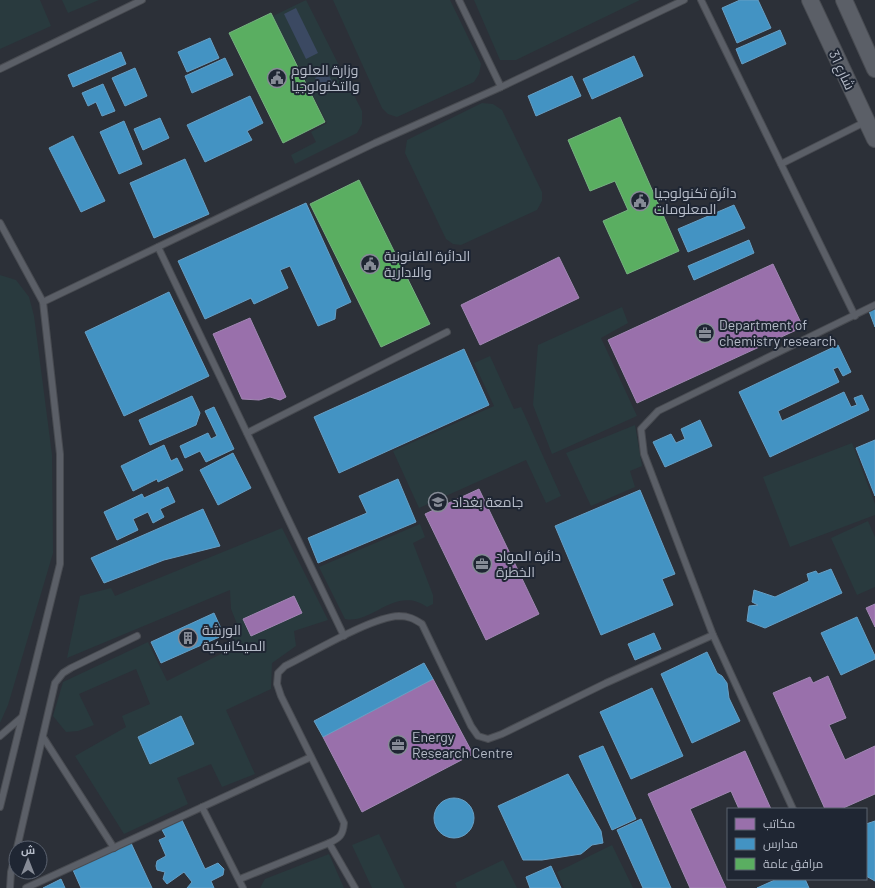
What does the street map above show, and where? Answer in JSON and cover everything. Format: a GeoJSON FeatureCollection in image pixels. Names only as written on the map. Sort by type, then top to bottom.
{"type":"FeatureCollection","features":[{"type":"Feature","properties":{"kind":"street","name":"شارع 31"},"geometry":{"type":"LineString","coordinates":[[810,0],[875,139]]}},
{"type":"Feature","properties":{"kind":"street"},"geometry":{"type":"LineString","coordinates":[[844,0],[875,69]]}},
{"type":"Feature","properties":{"kind":"lane"},"geometry":{"type":"LineString","coordinates":[[0,69],[142,0]]}},
{"type":"Feature","properties":{"kind":"lane"},"geometry":{"type":"LineString","coordinates":[[459,0],[501,87]]}},
{"type":"Feature","properties":{"kind":"lane"},"geometry":{"type":"LineString","coordinates":[[43,302],[375,143],[501,87],[684,0]]}},
{"type":"Feature","properties":{"kind":"lane"},"geometry":{"type":"LineString","coordinates":[[701,0],[855,316]]}},
{"type":"Feature","properties":{"kind":"lane"},"geometry":{"type":"LineString","coordinates":[[780,164],[866,121]]}},
{"type":"Feature","properties":{"kind":"lane"},"geometry":{"type":"LineString","coordinates":[[0,223],[43,302],[60,454],[60,564],[0,808]]}},
{"type":"Feature","properties":{"kind":"lane"},"geometry":{"type":"LineString","coordinates":[[158,247],[344,636]]}},
{"type":"Feature","properties":{"kind":"lane"},"geometry":{"type":"LineString","coordinates":[[793,808],[713,635],[644,454],[641,429],[658,411],[875,306]]}},
{"type":"Feature","properties":{"kind":"lane"},"geometry":{"type":"LineString","coordinates":[[247,433],[447,332]]}},
{"type":"Feature","properties":{"kind":"lane"},"geometry":{"type":"LineString","coordinates":[[240,879],[329,843],[339,838],[343,832],[344,823],[281,696],[277,684],[278,673],[285,666],[344,636],[384,619],[398,616],[411,617],[422,624],[471,726],[478,736],[488,739],[502,734],[606,683],[713,635]]}},
{"type":"Feature","properties":{"kind":"lane"},"geometry":{"type":"LineString","coordinates":[[19,840],[55,683],[63,673],[137,636]]}},
{"type":"Feature","properties":{"kind":"lane"},"geometry":{"type":"LineString","coordinates":[[0,736],[22,717]]}},
{"type":"Feature","properties":{"kind":"lane"},"geometry":{"type":"LineString","coordinates":[[43,737],[114,848]]}},
{"type":"Feature","properties":{"kind":"lane"},"geometry":{"type":"LineString","coordinates":[[26,888],[311,757]]}},
{"type":"Feature","properties":{"kind":"lane"},"geometry":{"type":"LineString","coordinates":[[202,807],[240,879],[243,888]]}},
{"type":"Feature","properties":{"kind":"lane"},"geometry":{"type":"LineString","coordinates":[[329,843],[355,888]]}},
{"type":"Feature","properties":{"kind":"shaded area"},"geometry":{"type":"Polygon","coordinates":[[[0,0],[40,0],[51,26],[0,49],[0,0]]]}},
{"type":"Feature","properties":{"kind":"shaded area"},"geometry":{"type":"Polygon","coordinates":[[[62,0],[99,0],[68,13],[62,0]]]}},
{"type":"Feature","properties":{"kind":"shaded area"},"geometry":{"type":"Polygon","coordinates":[[[306,0],[362,111],[362,124],[357,133],[295,164],[291,155],[316,142],[311,132],[327,123],[273,16],[306,0]]]}},
{"type":"Feature","properties":{"kind":"shaded area"},"geometry":{"type":"Polygon","coordinates":[[[333,0],[450,0],[481,64],[479,74],[474,82],[397,117],[388,114],[382,108],[333,0]]]}},
{"type":"Feature","properties":{"kind":"shaded area"},"geometry":{"type":"Polygon","coordinates":[[[474,0],[640,0],[516,60],[500,60],[474,0]]]}},
{"type":"Feature","properties":{"kind":"shaded area"},"geometry":{"type":"Polygon","coordinates":[[[482,103],[493,104],[502,110],[542,192],[542,201],[537,210],[461,245],[453,244],[446,239],[405,153],[407,140],[482,103]]]}},
{"type":"Feature","properties":{"kind":"shaded area"},"geometry":{"type":"Polygon","coordinates":[[[0,275],[16,280],[29,297],[34,316],[52,455],[53,553],[8,705],[0,723],[0,275]]]}},
{"type":"Feature","properties":{"kind":"shaded area"},"geometry":{"type":"Polygon","coordinates":[[[622,307],[628,323],[601,338],[637,416],[552,454],[533,405],[538,345],[622,307]]]}},
{"type":"Feature","properties":{"kind":"shaded area"},"geometry":{"type":"Polygon","coordinates":[[[490,356],[514,409],[521,407],[561,496],[546,503],[526,460],[419,508],[393,451],[494,406],[474,363],[490,356]]]}},
{"type":"Feature","properties":{"kind":"shaded area"},"geometry":{"type":"Polygon","coordinates":[[[635,425],[642,466],[630,471],[635,487],[591,506],[566,453],[635,425]]]}},
{"type":"Feature","properties":{"kind":"shaded area"},"geometry":{"type":"Polygon","coordinates":[[[852,443],[875,504],[875,515],[790,547],[763,477],[852,443]]]}},
{"type":"Feature","properties":{"kind":"shaded area"},"geometry":{"type":"Polygon","coordinates":[[[868,521],[875,537],[875,587],[857,595],[831,538],[868,521]]]}},
{"type":"Feature","properties":{"kind":"shaded area"},"geometry":{"type":"Polygon","coordinates":[[[420,524],[425,537],[413,543],[433,595],[433,604],[427,607],[415,601],[404,600],[384,607],[365,617],[345,619],[319,567],[420,524]]]}},
{"type":"Feature","properties":{"kind":"shaded area"},"geometry":{"type":"Polygon","coordinates":[[[282,528],[328,620],[294,631],[296,646],[272,663],[271,689],[226,710],[255,774],[222,787],[211,764],[177,778],[188,804],[124,834],[75,756],[126,727],[122,716],[150,704],[136,669],[79,694],[94,725],[78,731],[66,732],[53,716],[63,682],[148,642],[167,681],[235,647],[232,633],[239,629],[231,609],[230,590],[67,658],[80,596],[111,588],[115,596],[282,528]]]}},
{"type":"Feature","properties":{"kind":"shaded area"},"geometry":{"type":"Polygon","coordinates":[[[379,834],[405,888],[372,888],[352,845],[379,834]]]}},
{"type":"Feature","properties":{"kind":"shaded area"},"geometry":{"type":"Polygon","coordinates":[[[612,845],[633,888],[564,888],[557,872],[612,845]]]}},
{"type":"Feature","properties":{"kind":"shaded area"},"geometry":{"type":"Polygon","coordinates":[[[329,854],[344,888],[260,888],[265,879],[329,854]]]}},
{"type":"Feature","properties":{"kind":"shaded area"},"geometry":{"type":"Polygon","coordinates":[[[503,860],[517,888],[457,888],[455,883],[503,860]]]}},
{"type":"Feature","properties":{"kind":"water"},"geometry":{"type":"Polygon","coordinates":[[[296,8],[318,53],[306,59],[284,14],[296,8]]]}},
{"type":"Feature","properties":{"kind":"water"},"geometry":{"type":"Polygon","coordinates":[[[327,72],[336,89],[324,95],[315,78],[327,72]]]}},
{"type":"Feature","properties":{"kind":"building: مكاتب"},"geometry":{"type":"Polygon","coordinates":[[[559,257],[579,298],[480,345],[461,305],[559,257]]]}},
{"type":"Feature","properties":{"kind":"building: مكاتب","name":"Department of chemistry research"},"geometry":{"type":"Polygon","coordinates":[[[773,264],[803,327],[637,403],[608,340],[773,264]]]}},
{"type":"Feature","properties":{"kind":"building: مكاتب"},"geometry":{"type":"Polygon","coordinates":[[[250,318],[286,397],[280,400],[270,397],[259,400],[242,399],[213,334],[250,318]]]}},
{"type":"Feature","properties":{"kind":"building: مكاتب","name":"دائرة المواد الخطرة"},"geometry":{"type":"Polygon","coordinates":[[[479,489],[539,614],[486,640],[425,514],[479,489]]]}},
{"type":"Feature","properties":{"kind":"building: مكاتب"},"geometry":{"type":"Polygon","coordinates":[[[294,596],[302,613],[251,636],[243,619],[294,596]]]}},
{"type":"Feature","properties":{"kind":"building: مكاتب"},"geometry":{"type":"Polygon","coordinates":[[[875,604],[875,627],[866,608],[875,604]]]}},
{"type":"Feature","properties":{"kind":"building: مكاتب"},"geometry":{"type":"Polygon","coordinates":[[[828,676],[846,718],[829,725],[845,760],[875,746],[875,794],[843,808],[825,808],[773,693],[810,677],[813,683],[828,676]]]}},
{"type":"Feature","properties":{"kind":"building: مكاتب","name":"Energy Research Centre"},"geometry":{"type":"Polygon","coordinates":[[[433,679],[473,754],[362,812],[323,737],[433,679]]]}},
{"type":"Feature","properties":{"kind":"building: مكاتب"},"geometry":{"type":"Polygon","coordinates":[[[745,751],[771,808],[739,808],[731,791],[690,809],[726,888],[690,888],[648,794],[745,751]]]}},
{"type":"Feature","properties":{"kind":"building: مدارس"},"geometry":{"type":"Polygon","coordinates":[[[740,0],[758,0],[771,28],[737,43],[722,8],[740,0]]]}},
{"type":"Feature","properties":{"kind":"building: مدارس"},"geometry":{"type":"Polygon","coordinates":[[[780,30],[786,44],[742,64],[736,49],[780,30]]]}},
{"type":"Feature","properties":{"kind":"building: مدارس"},"geometry":{"type":"Polygon","coordinates":[[[210,38],[219,58],[187,72],[178,52],[210,38]]]}},
{"type":"Feature","properties":{"kind":"building: مدارس"},"geometry":{"type":"Polygon","coordinates":[[[121,52],[126,64],[73,87],[68,75],[121,52]]]}},
{"type":"Feature","properties":{"kind":"building: مدارس"},"geometry":{"type":"Polygon","coordinates":[[[634,56],[643,76],[592,99],[583,79],[634,56]]]}},
{"type":"Feature","properties":{"kind":"building: مدارس"},"geometry":{"type":"Polygon","coordinates":[[[225,58],[233,75],[192,93],[185,76],[225,58]]]}},
{"type":"Feature","properties":{"kind":"building: مدارس"},"geometry":{"type":"Polygon","coordinates":[[[135,68],[147,96],[125,106],[112,78],[135,68]]]}},
{"type":"Feature","properties":{"kind":"building: مدارس"},"geometry":{"type":"Polygon","coordinates":[[[572,76],[581,96],[536,116],[528,96],[572,76]]]}},
{"type":"Feature","properties":{"kind":"building: مدارس"},"geometry":{"type":"Polygon","coordinates":[[[103,84],[115,111],[102,116],[96,102],[88,106],[82,93],[103,84]]]}},
{"type":"Feature","properties":{"kind":"building: مدارس"},"geometry":{"type":"Polygon","coordinates":[[[250,96],[263,123],[247,131],[252,140],[205,162],[187,125],[250,96]]]}},
{"type":"Feature","properties":{"kind":"building: مدارس"},"geometry":{"type":"Polygon","coordinates":[[[160,118],[169,138],[143,150],[134,129],[160,118]]]}},
{"type":"Feature","properties":{"kind":"building: مدارس"},"geometry":{"type":"Polygon","coordinates":[[[124,121],[142,164],[119,174],[100,132],[124,121]]]}},
{"type":"Feature","properties":{"kind":"building: مدارس"},"geometry":{"type":"Polygon","coordinates":[[[73,136],[105,201],[81,212],[49,148],[73,136]]]}},
{"type":"Feature","properties":{"kind":"building: مدارس"},"geometry":{"type":"Polygon","coordinates":[[[185,159],[209,214],[154,238],[130,183],[185,159]]]}},
{"type":"Feature","properties":{"kind":"building: مدارس"},"geometry":{"type":"Polygon","coordinates":[[[306,203],[351,302],[336,309],[335,319],[318,326],[290,266],[280,270],[288,288],[254,304],[251,298],[205,319],[178,261],[306,203]]]}},
{"type":"Feature","properties":{"kind":"building: مدارس"},"geometry":{"type":"Polygon","coordinates":[[[734,205],[745,228],[688,252],[678,229],[734,205]]]}},
{"type":"Feature","properties":{"kind":"building: مدارس"},"geometry":{"type":"Polygon","coordinates":[[[749,240],[754,253],[694,280],[688,266],[749,240]]]}},
{"type":"Feature","properties":{"kind":"building: مدارس"},"geometry":{"type":"Polygon","coordinates":[[[169,292],[209,376],[124,416],[85,332],[169,292]]]}},
{"type":"Feature","properties":{"kind":"building: مدارس"},"geometry":{"type":"Polygon","coordinates":[[[875,308],[875,327],[869,311],[875,308]]]}},
{"type":"Feature","properties":{"kind":"building: مدارس"},"geometry":{"type":"Polygon","coordinates":[[[838,345],[851,372],[843,376],[838,367],[833,369],[839,382],[778,411],[782,421],[844,392],[851,407],[857,405],[854,398],[862,395],[869,410],[770,457],[739,392],[838,345]]]}},
{"type":"Feature","properties":{"kind":"building: مدارس"},"geometry":{"type":"Polygon","coordinates":[[[464,349],[489,405],[339,473],[314,417],[464,349]]]}},
{"type":"Feature","properties":{"kind":"building: مدارس"},"geometry":{"type":"Polygon","coordinates":[[[192,396],[200,413],[196,425],[150,445],[139,420],[192,396]]]}},
{"type":"Feature","properties":{"kind":"building: مدارس"},"geometry":{"type":"Polygon","coordinates":[[[214,407],[234,449],[206,462],[200,451],[185,458],[180,446],[208,433],[211,439],[217,436],[205,411],[214,407]]]}},
{"type":"Feature","properties":{"kind":"building: مدارس"},"geometry":{"type":"Polygon","coordinates":[[[700,420],[712,446],[665,467],[653,442],[671,434],[676,443],[685,439],[681,429],[700,420]]]}},
{"type":"Feature","properties":{"kind":"building: مدارس"},"geometry":{"type":"Polygon","coordinates":[[[875,440],[875,496],[856,448],[875,440]]]}},
{"type":"Feature","properties":{"kind":"building: مدارس"},"geometry":{"type":"Polygon","coordinates":[[[164,445],[171,461],[177,458],[183,470],[158,482],[157,479],[133,491],[121,466],[164,445]]]}},
{"type":"Feature","properties":{"kind":"building: مدارس"},"geometry":{"type":"Polygon","coordinates":[[[233,453],[251,488],[218,505],[200,470],[233,453]]]}},
{"type":"Feature","properties":{"kind":"building: مدارس"},"geometry":{"type":"Polygon","coordinates":[[[398,479],[416,522],[318,563],[308,538],[367,513],[359,496],[398,479]]]}},
{"type":"Feature","properties":{"kind":"building: مدارس"},"geometry":{"type":"Polygon","coordinates":[[[168,487],[175,502],[160,509],[164,517],[153,523],[148,512],[133,519],[138,530],[117,540],[104,512],[142,494],[144,498],[168,487]]]}},
{"type":"Feature","properties":{"kind":"building: مدارس"},"geometry":{"type":"Polygon","coordinates":[[[640,490],[675,574],[662,579],[673,605],[601,635],[555,526],[640,490]]]}},
{"type":"Feature","properties":{"kind":"building: مدارس"},"geometry":{"type":"Polygon","coordinates":[[[203,509],[220,546],[164,560],[104,583],[91,558],[203,509]]]}},
{"type":"Feature","properties":{"kind":"building: مدارس"},"geometry":{"type":"Polygon","coordinates":[[[831,569],[842,593],[765,628],[747,621],[749,606],[758,605],[752,602],[754,590],[775,597],[809,581],[807,574],[816,571],[818,574],[831,569]]]}},
{"type":"Feature","properties":{"kind":"building: مدارس","name":"الورشة الميكانيكية"},"geometry":{"type":"Polygon","coordinates":[[[214,613],[224,635],[161,663],[151,642],[214,613]]]}},
{"type":"Feature","properties":{"kind":"building: مدارس"},"geometry":{"type":"Polygon","coordinates":[[[857,617],[875,659],[841,675],[821,633],[857,617]]]}},
{"type":"Feature","properties":{"kind":"building: مدارس"},"geometry":{"type":"Polygon","coordinates":[[[654,633],[661,649],[635,660],[628,644],[654,633]]]}},
{"type":"Feature","properties":{"kind":"building: مدارس"},"geometry":{"type":"Polygon","coordinates":[[[707,652],[717,673],[722,676],[727,683],[729,698],[740,721],[692,743],[661,674],[707,652]]]}},
{"type":"Feature","properties":{"kind":"building: مدارس"},"geometry":{"type":"Polygon","coordinates":[[[424,663],[433,679],[323,737],[314,721],[424,663]]]}},
{"type":"Feature","properties":{"kind":"building: مدارس"},"geometry":{"type":"Polygon","coordinates":[[[652,688],[683,756],[631,779],[600,712],[652,688]]]}},
{"type":"Feature","properties":{"kind":"building: مدارس"},"geometry":{"type":"Polygon","coordinates":[[[181,716],[194,744],[150,764],[138,737],[181,716]]]}},
{"type":"Feature","properties":{"kind":"building: مدارس"},"geometry":{"type":"Polygon","coordinates":[[[603,746],[636,819],[612,830],[579,756],[603,746]]]}},
{"type":"Feature","properties":{"kind":"building: مدارس"},"geometry":{"type":"Polygon","coordinates":[[[568,774],[601,831],[603,843],[592,845],[581,854],[542,860],[523,860],[498,806],[568,774]]]}},
{"type":"Feature","properties":{"kind":"building: مدارس"},"geometry":{"type":"Polygon","coordinates":[[[454,798],[462,800],[468,804],[472,810],[474,818],[472,826],[468,832],[462,836],[454,838],[446,836],[440,832],[436,826],[434,818],[436,810],[440,804],[446,800],[454,798]]]}},
{"type":"Feature","properties":{"kind":"building: مدارس"},"geometry":{"type":"Polygon","coordinates":[[[181,818],[205,869],[218,863],[224,869],[223,875],[211,881],[214,888],[187,888],[192,882],[184,872],[167,884],[163,879],[165,872],[157,870],[157,861],[166,856],[159,840],[166,837],[161,828],[181,818]]]}},
{"type":"Feature","properties":{"kind":"building: مدارس"},"geometry":{"type":"Polygon","coordinates":[[[641,819],[671,888],[643,888],[617,830],[641,819]]]}},
{"type":"Feature","properties":{"kind":"building: مدارس"},"geometry":{"type":"Polygon","coordinates":[[[875,821],[875,881],[867,877],[867,824],[875,821]]]}},
{"type":"Feature","properties":{"kind":"building: مدارس"},"geometry":{"type":"Polygon","coordinates":[[[131,843],[152,888],[81,888],[73,870],[131,843]]]}},
{"type":"Feature","properties":{"kind":"building: مدارس"},"geometry":{"type":"Polygon","coordinates":[[[551,866],[561,888],[530,888],[526,877],[551,866]]]}},
{"type":"Feature","properties":{"kind":"building: مدارس"},"geometry":{"type":"Polygon","coordinates":[[[61,879],[65,888],[43,888],[61,879]]]}},
{"type":"Feature","properties":{"kind":"building: مدارس"},"geometry":{"type":"Polygon","coordinates":[[[775,880],[805,880],[809,888],[757,888],[775,880]]]}},
{"type":"Feature","properties":{"kind":"building: مرافق عامة","name":"وزارة العلوم والتكنولوجيا"},"geometry":{"type":"Polygon","coordinates":[[[271,13],[325,122],[283,143],[229,33],[271,13]]]}},
{"type":"Feature","properties":{"kind":"building: مرافق عامة","name":"دائرة تكنولوجيا المعلومات"},"geometry":{"type":"Polygon","coordinates":[[[620,117],[679,251],[627,274],[603,221],[628,210],[615,181],[590,191],[568,140],[620,117]]]}},
{"type":"Feature","properties":{"kind":"building: مرافق عامة","name":"الدائرة القانونية والادارية"},"geometry":{"type":"Polygon","coordinates":[[[359,180],[430,324],[381,347],[310,204],[359,180]]]}},
{"type":"Feature","properties":{"kind":"place","name":"وزارة العلوم والتكنولوجيا"},"geometry":{"type":"Point","coordinates":[277,78]}},
{"type":"Feature","properties":{"kind":"place","name":"دائرة تكنولوجيا المعلومات"},"geometry":{"type":"Point","coordinates":[640,201]}},
{"type":"Feature","properties":{"kind":"place","name":"الدائرة القانونية والادارية"},"geometry":{"type":"Point","coordinates":[370,264]}},
{"type":"Feature","properties":{"kind":"place","name":"Department of chemistry research"},"geometry":{"type":"Point","coordinates":[705,333]}},
{"type":"Feature","properties":{"kind":"place","name":"جامعة بغداد"},"geometry":{"type":"Point","coordinates":[438,502]}},
{"type":"Feature","properties":{"kind":"place","name":"دائرة المواد الخطرة"},"geometry":{"type":"Point","coordinates":[482,564]}},
{"type":"Feature","properties":{"kind":"place","name":"الورشة الميكانيكية"},"geometry":{"type":"Point","coordinates":[188,638]}},
{"type":"Feature","properties":{"kind":"place","name":"Energy Research Centre"},"geometry":{"type":"Point","coordinates":[398,745]}}]}
